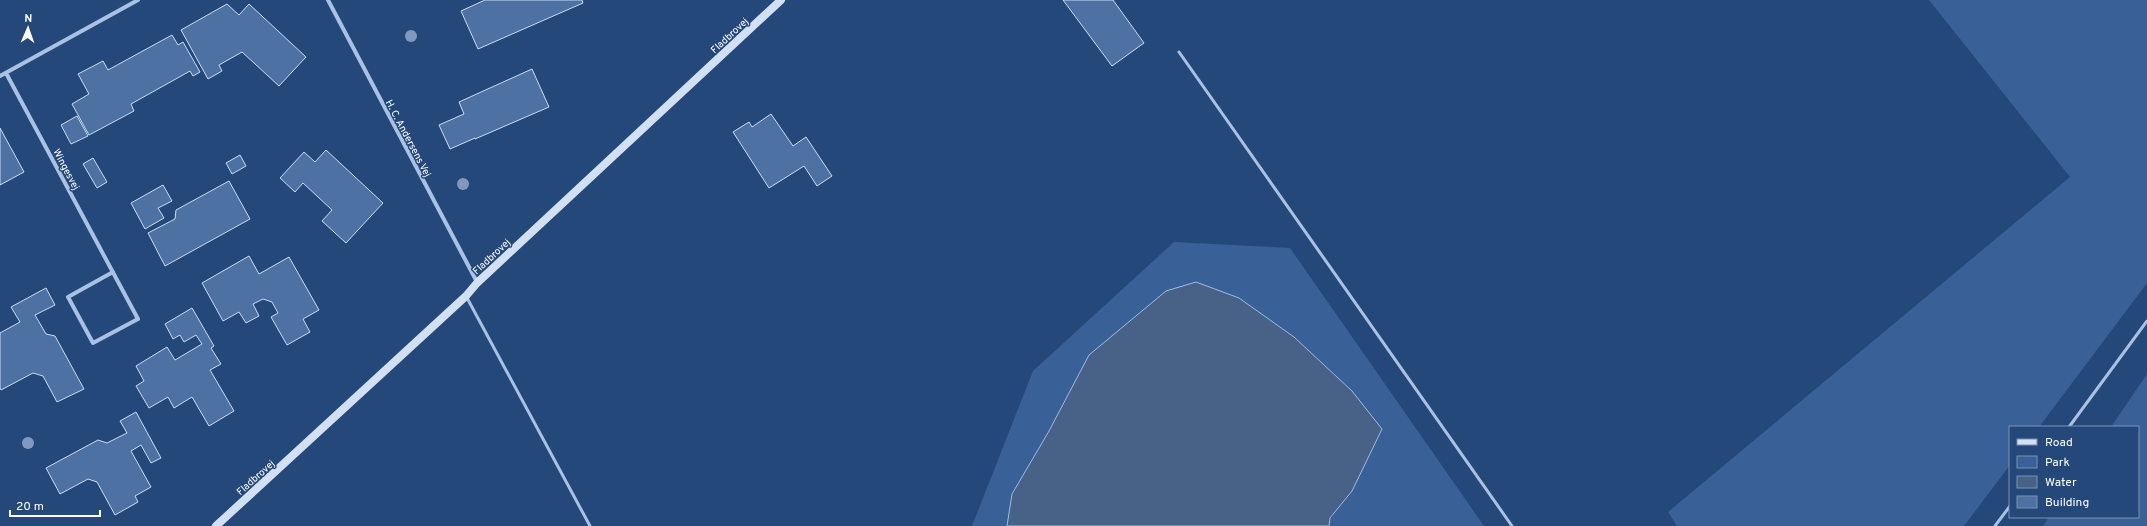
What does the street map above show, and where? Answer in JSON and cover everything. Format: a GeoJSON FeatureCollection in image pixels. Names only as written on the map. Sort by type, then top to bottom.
{"type":"FeatureCollection","features":[{"type":"Feature","properties":{"kind":"main road","name":"Fladbrovej"},"geometry":{"type":"LineString","coordinates":[[216,526],[466,296],[477,283],[781,0]]}},
{"type":"Feature","properties":{"kind":"street"},"geometry":{"type":"LineString","coordinates":[[0,76],[138,0]]}},
{"type":"Feature","properties":{"kind":"street","name":"H. C. Andersens Vej"},"geometry":{"type":"LineString","coordinates":[[328,0],[477,283]]}},
{"type":"Feature","properties":{"kind":"street","name":"Wingesvej"},"geometry":{"type":"LineString","coordinates":[[6,73],[114,272],[138,319],[93,343],[68,296],[114,272]]}},
{"type":"Feature","properties":{"kind":"lane"},"geometry":{"type":"LineString","coordinates":[[1179,52],[1512,526]]}},
{"type":"Feature","properties":{"kind":"lane"},"geometry":{"type":"LineString","coordinates":[[466,296],[590,526]]}},
{"type":"Feature","properties":{"kind":"lane"},"geometry":{"type":"LineString","coordinates":[[2070,426],[2147,321]]}},
{"type":"Feature","properties":{"kind":"lane"},"geometry":{"type":"LineString","coordinates":[[1995,526],[2009,507]]}},
{"type":"Feature","properties":{"kind":"green space"},"geometry":{"type":"Polygon","coordinates":[[[1929,0],[2147,0],[2147,283],[2040,426],[2009,426],[2009,466],[1964,526],[1677,526],[1668,512],[2070,177],[1929,0]]]}},
{"type":"Feature","properties":{"kind":"green space"},"geometry":{"type":"Polygon","coordinates":[[[1174,242],[1290,248],[1484,526],[1329,526],[1330,519],[1352,491],[1352,391],[1294,337],[1239,298],[1049,431],[1013,494],[1007,526],[972,526],[1033,371],[1174,242]]]}},
{"type":"Feature","properties":{"kind":"green space"},"geometry":{"type":"Polygon","coordinates":[[[2147,374],[2147,526],[2043,526],[2048,518],[2139,518],[2139,426],[2112,426],[2147,374]]]}},
{"type":"Feature","properties":{"kind":"water"},"geometry":{"type":"Polygon","coordinates":[[[1196,282],[1239,298],[1294,337],[1352,391],[1382,429],[1352,491],[1330,518],[1329,526],[1007,526],[1012,494],[1049,431],[1089,355],[1166,291],[1196,282]]]}},
{"type":"Feature","properties":{"kind":"building"},"geometry":{"type":"Polygon","coordinates":[[[485,0],[582,0],[583,3],[478,49],[461,11],[485,0]]]}},
{"type":"Feature","properties":{"kind":"building"},"geometry":{"type":"Polygon","coordinates":[[[1063,0],[1113,0],[1144,43],[1112,66],[1063,0]]]}},
{"type":"Feature","properties":{"kind":"building"},"geometry":{"type":"Polygon","coordinates":[[[227,4],[239,15],[249,4],[306,57],[279,86],[242,52],[219,65],[222,71],[208,79],[181,30],[227,4]]]}},
{"type":"Feature","properties":{"kind":"building"},"geometry":{"type":"Polygon","coordinates":[[[172,35],[178,45],[183,42],[200,72],[193,76],[190,71],[131,104],[134,111],[89,135],[72,104],[89,94],[78,74],[103,61],[108,70],[172,35]]]}},
{"type":"Feature","properties":{"kind":"building"},"geometry":{"type":"Polygon","coordinates":[[[532,69],[549,107],[450,149],[439,125],[464,114],[459,102],[532,69]]]}},
{"type":"Feature","properties":{"kind":"building"},"geometry":{"type":"Polygon","coordinates":[[[771,114],[793,146],[806,137],[832,176],[817,186],[804,166],[769,188],[733,132],[749,122],[752,127],[771,114]]]}},
{"type":"Feature","properties":{"kind":"building"},"geometry":{"type":"Polygon","coordinates":[[[77,116],[88,136],[71,144],[61,125],[77,116]]]}},
{"type":"Feature","properties":{"kind":"building"},"geometry":{"type":"Polygon","coordinates":[[[0,128],[24,172],[0,185],[0,128]]]}},
{"type":"Feature","properties":{"kind":"building"},"geometry":{"type":"Polygon","coordinates":[[[326,150],[383,203],[346,243],[322,221],[332,210],[303,183],[295,192],[280,178],[304,152],[315,162],[326,150]]]}},
{"type":"Feature","properties":{"kind":"building"},"geometry":{"type":"Polygon","coordinates":[[[240,155],[246,166],[232,174],[226,163],[240,155]]]}},
{"type":"Feature","properties":{"kind":"building"},"geometry":{"type":"Polygon","coordinates":[[[93,158],[107,182],[97,188],[83,164],[93,158]]]}},
{"type":"Feature","properties":{"kind":"building"},"geometry":{"type":"Polygon","coordinates":[[[229,181],[250,219],[165,266],[148,233],[175,219],[176,210],[229,181]]]}},
{"type":"Feature","properties":{"kind":"building"},"geometry":{"type":"Polygon","coordinates":[[[163,185],[172,201],[158,208],[164,218],[145,229],[131,203],[163,185]]]}},
{"type":"Feature","properties":{"kind":"building"},"geometry":{"type":"Polygon","coordinates":[[[249,256],[259,274],[289,257],[319,310],[303,319],[310,332],[287,345],[271,317],[278,313],[272,302],[263,299],[253,304],[259,316],[246,323],[239,312],[223,321],[202,283],[249,256]]]}},
{"type":"Feature","properties":{"kind":"building"},"geometry":{"type":"Polygon","coordinates":[[[46,288],[55,305],[35,315],[46,334],[55,336],[84,389],[57,402],[43,376],[33,373],[1,390],[0,388],[0,333],[20,322],[11,307],[46,288]]]}},
{"type":"Feature","properties":{"kind":"building"},"geometry":{"type":"Polygon","coordinates":[[[192,308],[214,346],[211,348],[221,364],[210,370],[234,411],[209,426],[192,397],[174,408],[168,397],[149,408],[136,386],[144,381],[136,366],[167,347],[175,360],[202,344],[196,335],[184,342],[180,335],[173,339],[165,324],[192,308]]]}},
{"type":"Feature","properties":{"kind":"building"},"geometry":{"type":"Polygon","coordinates":[[[136,412],[161,458],[151,463],[141,445],[131,451],[151,487],[135,496],[138,502],[115,515],[97,482],[88,479],[60,494],[46,468],[98,440],[107,443],[127,433],[120,421],[136,412]]]}}]}
